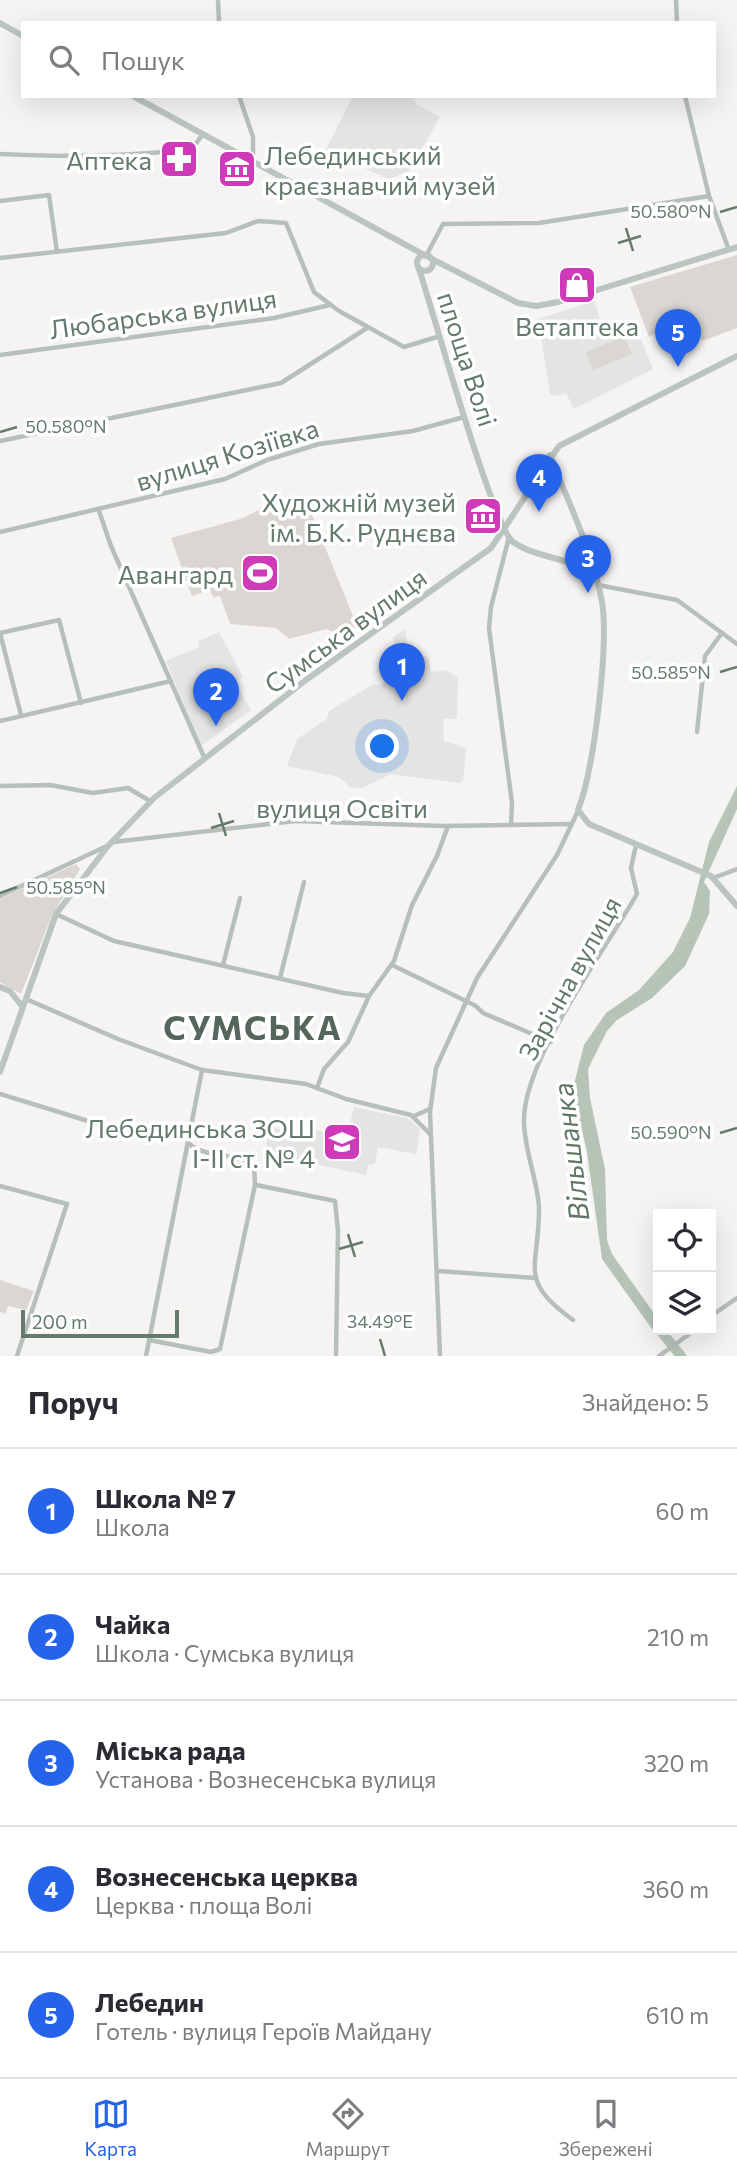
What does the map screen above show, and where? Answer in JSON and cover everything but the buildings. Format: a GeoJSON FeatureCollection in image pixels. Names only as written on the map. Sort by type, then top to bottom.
{"type":"FeatureCollection","features":[{"type":"Feature","properties":{"kind":"main road"},"geometry":{"type":"LineString","coordinates":[[0,23],[21,35]]}},
{"type":"Feature","properties":{"kind":"main road"},"geometry":{"type":"LineString","coordinates":[[137,98],[428,257],[518,303],[536,306],[558,302],[737,247]]}},
{"type":"Feature","properties":{"kind":"main road","name":"площа Волі"},"geometry":{"type":"LineString","coordinates":[[412,248],[465,416],[509,537]]}},
{"type":"Feature","properties":{"kind":"main road","name":"площа Волі"},"geometry":{"type":"LineString","coordinates":[[418,266],[428,257]]}},
{"type":"Feature","properties":{"kind":"main road","name":"площа Волі"},"geometry":{"type":"LineString","coordinates":[[424,282],[429,269],[428,257]]}},
{"type":"Feature","properties":{"kind":"main road"},"geometry":{"type":"LineString","coordinates":[[429,269],[443,264]]}},
{"type":"Feature","properties":{"kind":"main road","name":"площа Волі"},"geometry":{"type":"LineString","coordinates":[[418,266],[429,269]]}},
{"type":"Feature","properties":{"kind":"main road"},"geometry":{"type":"LineString","coordinates":[[503,526],[550,455],[559,446],[737,356]]}},
{"type":"Feature","properties":{"kind":"main road"},"geometry":{"type":"LineString","coordinates":[[550,455],[593,572],[604,624],[590,757],[579,810],[589,824],[712,877],[737,906]]}},
{"type":"Feature","properties":{"kind":"main road","name":"Сумська вулиця"},"geometry":{"type":"LineString","coordinates":[[0,1072],[56,914],[110,844],[150,801],[204,757],[486,553],[499,538],[503,526]]}},
{"type":"Feature","properties":{"kind":"main road"},"geometry":{"type":"LineString","coordinates":[[509,537],[527,548],[576,562],[593,572]]}},
{"type":"Feature","properties":{"kind":"main road"},"geometry":{"type":"LineString","coordinates":[[0,987],[10,991],[22,1006]]}},
{"type":"Feature","properties":{"kind":"street"},"geometry":{"type":"LineString","coordinates":[[218,0],[219,21]]}},
{"type":"Feature","properties":{"kind":"street"},"geometry":{"type":"LineString","coordinates":[[676,0],[677,21]]}},
{"type":"Feature","properties":{"kind":"street"},"geometry":{"type":"LineString","coordinates":[[240,98],[253,137],[253,161]]}},
{"type":"Feature","properties":{"kind":"street"},"geometry":{"type":"LineString","coordinates":[[685,98],[709,196],[729,250]]}},
{"type":"Feature","properties":{"kind":"street"},"geometry":{"type":"LineString","coordinates":[[0,154],[66,158],[171,152],[191,149],[203,134]]}},
{"type":"Feature","properties":{"kind":"street"},"geometry":{"type":"LineString","coordinates":[[0,201],[48,195],[57,252]]}},
{"type":"Feature","properties":{"kind":"street"},"geometry":{"type":"LineString","coordinates":[[428,257],[443,224],[539,223],[709,196]]}},
{"type":"Feature","properties":{"kind":"street"},"geometry":{"type":"LineString","coordinates":[[0,258],[226,233],[258,221],[286,223],[314,292],[331,305],[404,347],[441,336]]}},
{"type":"Feature","properties":{"kind":"street","name":"Любарська вулиця"},"geometry":{"type":"LineString","coordinates":[[0,355],[274,318],[331,305]]}},
{"type":"Feature","properties":{"kind":"street"},"geometry":{"type":"LineString","coordinates":[[0,441],[281,383],[367,328]]}},
{"type":"Feature","properties":{"kind":"street","name":"вулиця Козіївка"},"geometry":{"type":"LineString","coordinates":[[0,532],[99,511],[225,479],[267,460],[319,444],[413,431],[465,416]]}},
{"type":"Feature","properties":{"kind":"street"},"geometry":{"type":"LineString","coordinates":[[99,511],[111,547],[204,757]]}},
{"type":"Feature","properties":{"kind":"street"},"geometry":{"type":"LineString","coordinates":[[509,537],[491,607],[489,628],[512,803],[510,823]]}},
{"type":"Feature","properties":{"kind":"street"},"geometry":{"type":"LineString","coordinates":[[597,585],[677,600],[737,644]]}},
{"type":"Feature","properties":{"kind":"street"},"geometry":{"type":"LineString","coordinates":[[21,715],[0,633],[60,620],[81,702]]}},
{"type":"Feature","properties":{"kind":"street"},"geometry":{"type":"LineString","coordinates":[[697,732],[705,656],[722,633]]}},
{"type":"Feature","properties":{"kind":"street"},"geometry":{"type":"LineString","coordinates":[[0,721],[171,681]]}},
{"type":"Feature","properties":{"kind":"street"},"geometry":{"type":"LineString","coordinates":[[0,786],[50,785],[93,793],[128,789],[150,801]]}},
{"type":"Feature","properties":{"kind":"street"},"geometry":{"type":"LineString","coordinates":[[440,1356],[439,1271],[430,1109],[436,1068],[466,1001],[557,855],[579,810]]}},
{"type":"Feature","properties":{"kind":"street","name":"вулиця Освіти"},"geometry":{"type":"LineString","coordinates":[[110,844],[295,821],[448,826],[573,824]]}},
{"type":"Feature","properties":{"kind":"street"},"geometry":{"type":"LineString","coordinates":[[317,1088],[324,1069],[354,1033],[369,996],[391,965],[412,905],[437,856],[448,826]]}},
{"type":"Feature","properties":{"kind":"street","name":"Сумська вулиця"},"geometry":{"type":"LineString","coordinates":[[0,896],[110,844]]}},
{"type":"Feature","properties":{"kind":"street","name":"Зарічна вулиця"},"geometry":{"type":"LineString","coordinates":[[534,1278],[539,1208],[528,1164],[524,1119],[528,1094],[576,993],[637,894],[631,868],[636,845]]}},
{"type":"Feature","properties":{"kind":"street"},"geometry":{"type":"LineString","coordinates":[[712,877],[737,869]]}},
{"type":"Feature","properties":{"kind":"street"},"geometry":{"type":"LineString","coordinates":[[280,978],[304,881]]}},
{"type":"Feature","properties":{"kind":"street"},"geometry":{"type":"LineString","coordinates":[[223,965],[240,898]]}},
{"type":"Feature","properties":{"kind":"street"},"geometry":{"type":"LineString","coordinates":[[56,914],[114,941],[369,996]]}},
{"type":"Feature","properties":{"kind":"street"},"geometry":{"type":"LineString","coordinates":[[391,965],[466,1001],[483,1013],[551,1042]]}},
{"type":"Feature","properties":{"kind":"street"},"geometry":{"type":"LineString","coordinates":[[24,998],[118,1039],[202,1070],[317,1088],[413,1116],[431,1135]]}},
{"type":"Feature","properties":{"kind":"street"},"geometry":{"type":"LineString","coordinates":[[146,1356],[202,1070]]}},
{"type":"Feature","properties":{"kind":"street"},"geometry":{"type":"LineString","coordinates":[[0,1094],[101,1125]]}},
{"type":"Feature","properties":{"kind":"street"},"geometry":{"type":"LineString","coordinates":[[413,1116],[430,1109]]}},
{"type":"Feature","properties":{"kind":"street"},"geometry":{"type":"LineString","coordinates":[[149,1340],[211,1352],[220,1349],[256,1185],[254,1166],[243,1158],[197,1151],[188,1143]]}},
{"type":"Feature","properties":{"kind":"street"},"geometry":{"type":"LineString","coordinates":[[256,1185],[335,1201],[336,1356]]}},
{"type":"Feature","properties":{"kind":"street"},"geometry":{"type":"LineString","coordinates":[[0,1186],[67,1204],[17,1356]]}},
{"type":"Feature","properties":{"kind":"street"},"geometry":{"type":"LineString","coordinates":[[439,1271],[522,1280],[534,1278],[539,1292],[573,1320]]}},
{"type":"Feature","properties":{"kind":"street"},"geometry":{"type":"LineString","coordinates":[[716,1313],[737,1298]]}},
{"type":"Feature","properties":{"kind":"street"},"geometry":{"type":"LineString","coordinates":[[660,1356],[688,1335]]}},
{"type":"Feature","properties":{"kind":"shaded area"},"geometry":{"type":"Polygon","coordinates":[[[352,98],[414,98],[416,104],[440,117],[409,171],[389,179],[325,151],[352,98]]]}},
{"type":"Feature","properties":{"kind":"shaded area"},"geometry":{"type":"Polygon","coordinates":[[[737,255],[737,328],[702,341],[693,325],[682,330],[678,324],[649,337],[630,287],[737,255]]]}},
{"type":"Feature","properties":{"kind":"shaded area"},"geometry":{"type":"Polygon","coordinates":[[[595,301],[604,336],[635,325],[653,369],[574,409],[566,393],[556,396],[550,394],[540,329],[531,321],[595,301]]]}},
{"type":"Feature","properties":{"kind":"shaded area"},"geometry":{"type":"Polygon","coordinates":[[[624,336],[632,354],[593,370],[586,352],[624,336]]]}},
{"type":"Feature","properties":{"kind":"shaded area","name":"Авангард"},"geometry":{"type":"Polygon","coordinates":[[[304,495],[357,626],[343,635],[326,629],[289,639],[276,628],[230,624],[220,596],[213,597],[210,590],[192,596],[171,538],[240,519],[278,501],[304,495]]]}},
{"type":"Feature","properties":{"kind":"shaded area"},"geometry":{"type":"Polygon","coordinates":[[[405,629],[409,654],[428,657],[431,672],[446,670],[458,677],[457,716],[456,719],[443,719],[444,741],[466,748],[463,780],[459,783],[391,774],[362,788],[351,788],[339,777],[287,766],[297,739],[327,719],[329,711],[372,685],[382,685],[389,677],[398,663],[393,637],[405,629]]]}},
{"type":"Feature","properties":{"kind":"shaded area"},"geometry":{"type":"Polygon","coordinates":[[[219,632],[243,677],[234,683],[251,710],[201,746],[166,661],[199,647],[199,641],[219,632]]]}},
{"type":"Feature","properties":{"kind":"shaded area"},"geometry":{"type":"Polygon","coordinates":[[[737,786],[737,809],[704,882],[710,891],[709,914],[685,966],[652,998],[617,1020],[607,1031],[588,1069],[590,1098],[605,1169],[607,1240],[612,1254],[653,1312],[653,1330],[602,1259],[587,1152],[573,1093],[574,1084],[584,1045],[606,1013],[639,990],[673,952],[690,918],[709,842],[737,786]]]}},
{"type":"Feature","properties":{"kind":"shaded area"},"geometry":{"type":"Polygon","coordinates":[[[76,864],[80,869],[52,915],[21,994],[0,982],[0,899],[76,864]]]}},
{"type":"Feature","properties":{"kind":"shaded area","name":"Лебединська ЗОШ І-ІІ ст. № 4"},"geometry":{"type":"Polygon","coordinates":[[[354,1107],[407,1118],[420,1129],[416,1154],[378,1147],[375,1164],[368,1165],[366,1175],[264,1153],[271,1127],[313,1137],[315,1130],[347,1136],[354,1107]]]}},
{"type":"Feature","properties":{"kind":"shaded area"},"geometry":{"type":"Polygon","coordinates":[[[0,1280],[34,1291],[26,1310],[8,1306],[5,1314],[0,1312],[0,1280]]]}},
{"type":"Feature","properties":{"kind":"waterway","name":"Вільшанка"},"geometry":{"type":"LineString","coordinates":[[664,1335],[681,1356]]}},
{"type":"Feature","properties":{"kind":"place","name":"Аптека"},"geometry":{"type":"Point","coordinates":[179,159]}},
{"type":"Feature","properties":{"kind":"place","name":"Лебединський краєзнавчий музей"},"geometry":{"type":"Point","coordinates":[237,169]}},
{"type":"Feature","properties":{"kind":"place","name":"Ветаптека"},"geometry":{"type":"Point","coordinates":[577,285]}},
{"type":"Feature","properties":{"kind":"place","name":"Лебедин"},"geometry":{"type":"Point","coordinates":[678,367]}},
{"type":"Feature","properties":{"kind":"place","name":"Вознесенська церква"},"geometry":{"type":"Point","coordinates":[539,512]}},
{"type":"Feature","properties":{"kind":"place","name":"Художній музей ім. Б.К. Руднєва"},"geometry":{"type":"Point","coordinates":[483,516]}},
{"type":"Feature","properties":{"kind":"place","name":"Авангард"},"geometry":{"type":"Point","coordinates":[260,573]}},
{"type":"Feature","properties":{"kind":"place","name":"Міська рада"},"geometry":{"type":"Point","coordinates":[588,593]}},
{"type":"Feature","properties":{"kind":"place","name":"Школа № 7"},"geometry":{"type":"Point","coordinates":[402,701]}},
{"type":"Feature","properties":{"kind":"place","name":"Чайка"},"geometry":{"type":"Point","coordinates":[216,726]}},
{"type":"Feature","properties":{"kind":"place","name":"Лебединська ЗОШ І-ІІ ст. № 4"},"geometry":{"type":"Point","coordinates":[342,1142]}},
{"type":"Feature","properties":{"kind":"district","name":"СУМСЬКА"},"geometry":{"type":"Point","coordinates":[253,1026]}}]}
